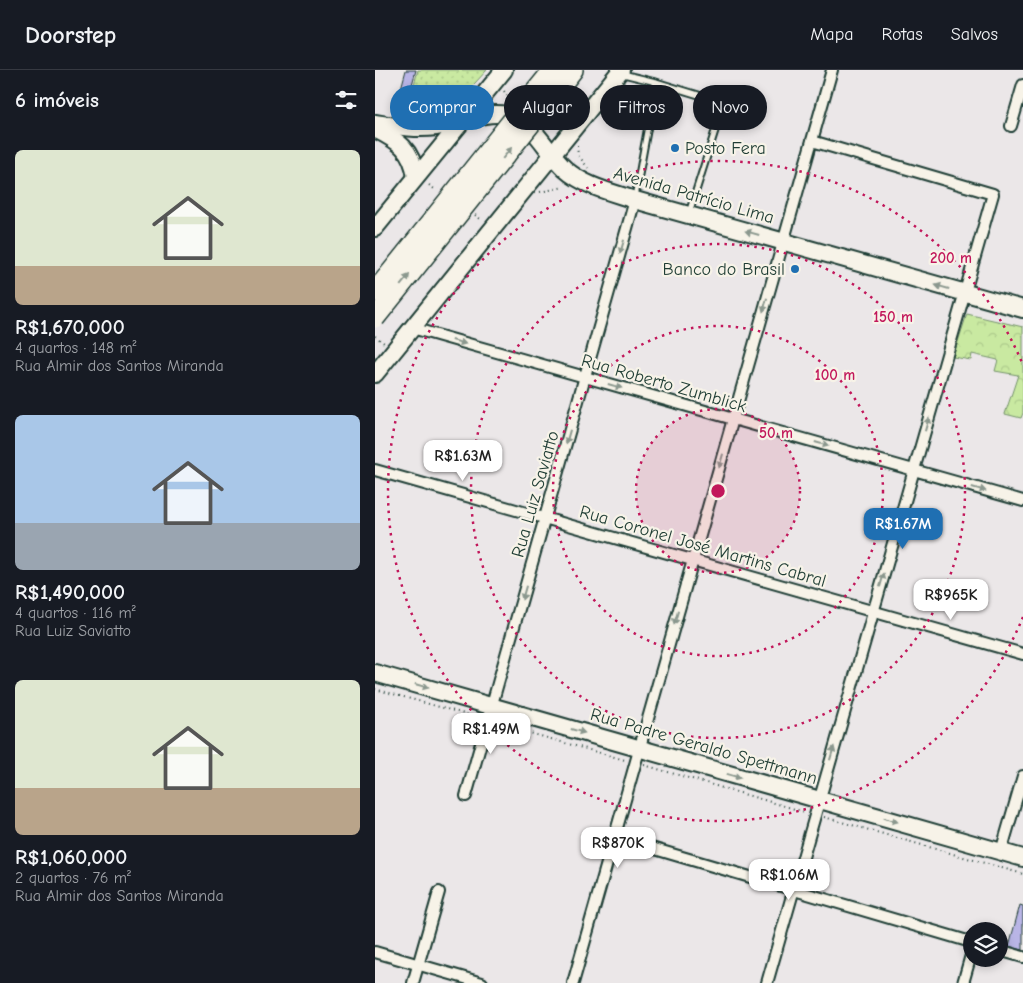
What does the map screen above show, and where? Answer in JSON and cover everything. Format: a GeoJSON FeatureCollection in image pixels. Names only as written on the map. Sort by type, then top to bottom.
{"type":"FeatureCollection","features":[{"type":"Feature","properties":{"kind":"highway"},"geometry":{"type":"LineString","coordinates":[[545,85],[553,70]]}},
{"type":"Feature","properties":{"kind":"highway"},"geometry":{"type":"LineString","coordinates":[[557,85],[573,70]]}},
{"type":"Feature","properties":{"kind":"highway"},"geometry":{"type":"LineString","coordinates":[[375,292],[514,130]]}},
{"type":"Feature","properties":{"kind":"highway"},"geometry":{"type":"LineString","coordinates":[[375,318],[517,130]]}},
{"type":"Feature","properties":{"kind":"main road"},"geometry":{"type":"LineString","coordinates":[[492,85],[504,70]]}},
{"type":"Feature","properties":{"kind":"main road"},"geometry":{"type":"LineString","coordinates":[[375,374],[620,71]]}},
{"type":"Feature","properties":{"kind":"main road","name":"Avenida Patrício Lima"},"geometry":{"type":"LineString","coordinates":[[494,114],[508,115],[523,121],[533,129],[565,169],[589,184],[635,200],[1023,310]]}},
{"type":"Feature","properties":{"kind":"main road","name":"Avenida Patrício Lima"},"geometry":{"type":"LineString","coordinates":[[375,123],[390,125]]}},
{"type":"Feature","properties":{"kind":"main road"},"geometry":{"type":"LineString","coordinates":[[375,129],[394,140],[409,153],[415,165],[416,177]]}},
{"type":"Feature","properties":{"kind":"main road"},"geometry":{"type":"LineString","coordinates":[[375,228],[455,130]]}},
{"type":"Feature","properties":{"kind":"main road"},"geometry":{"type":"LineString","coordinates":[[566,138],[569,159],[589,184]]}},
{"type":"Feature","properties":{"kind":"main road","name":"Rua Padre Geraldo Spettmann"},"geometry":{"type":"LineString","coordinates":[[375,673],[490,714],[637,756],[817,807],[1023,858]]}},
{"type":"Feature","properties":{"kind":"street"},"geometry":{"type":"LineString","coordinates":[[573,983],[832,70]]}},
{"type":"Feature","properties":{"kind":"street"},"geometry":{"type":"LineString","coordinates":[[1011,126],[1023,85]]}},
{"type":"Feature","properties":{"kind":"street"},"geometry":{"type":"LineString","coordinates":[[767,983],[993,194],[812,141]]}},
{"type":"Feature","properties":{"kind":"street","name":"Rua Luiz Saviatto"},"geometry":{"type":"LineString","coordinates":[[466,796],[635,200]]}},
{"type":"Feature","properties":{"kind":"street","name":"Rua Roberto Zumblick"},"geometry":{"type":"LineString","coordinates":[[412,328],[1023,501]]}},
{"type":"Feature","properties":{"kind":"street","name":"Rua Coronel José Martins Cabral"},"geometry":{"type":"LineString","coordinates":[[375,470],[1023,654]]}},
{"type":"Feature","properties":{"kind":"street"},"geometry":{"type":"LineString","coordinates":[[1001,852],[1021,792],[1023,776]]}},
{"type":"Feature","properties":{"kind":"street"},"geometry":{"type":"LineString","coordinates":[[614,837],[963,940]]}},
{"type":"Feature","properties":{"kind":"street"},"geometry":{"type":"LineString","coordinates":[[413,983],[439,892]]}},
{"type":"Feature","properties":{"kind":"street"},"geometry":{"type":"LineString","coordinates":[[375,952],[482,983]]}},
{"type":"Feature","properties":{"kind":"street"},"geometry":{"type":"LineString","coordinates":[[1008,953],[1023,957]]}},
{"type":"Feature","properties":{"kind":"street"},"geometry":{"type":"LineString","coordinates":[[963,983],[968,967]]}},
{"type":"Feature","properties":{"kind":"lane"},"geometry":{"type":"LineString","coordinates":[[620,71],[715,100],[720,105],[721,112],[688,214]]}},
{"type":"Feature","properties":{"kind":"lane"},"geometry":{"type":"LineString","coordinates":[[635,200],[656,82]]}},
{"type":"Feature","properties":{"kind":"path"},"geometry":{"type":"LineString","coordinates":[[518,197],[565,186]]}},
{"type":"Feature","properties":{"kind":"path"},"geometry":{"type":"LineString","coordinates":[[375,689],[490,714],[817,807],[1023,874]]}},
{"type":"Feature","properties":{"kind":"green space"},"geometry":{"type":"Polygon","coordinates":[[[418,70],[487,70],[473,85],[414,85],[418,70]]]}},
{"type":"Feature","properties":{"kind":"green space"},"geometry":{"type":"Polygon","coordinates":[[[967,314],[1023,327],[1023,413],[1021,418],[1005,414],[1018,375],[995,371],[998,360],[972,354],[971,360],[953,357],[967,314]]]}},
{"type":"Feature","properties":{"kind":"building"},"geometry":{"type":"Polygon","coordinates":[[[406,70],[416,70],[412,85],[402,85],[406,70]]]}},
{"type":"Feature","properties":{"kind":"building"},"geometry":{"type":"Polygon","coordinates":[[[1020,905],[1023,906],[1023,950],[1009,946],[1020,905]]]}},
{"type":"Feature","properties":{"kind":"place","name":"Posto Fera"},"geometry":{"type":"Point","coordinates":[675,148]}},
{"type":"Feature","properties":{"kind":"place","name":"Banco do Brasil"},"geometry":{"type":"Point","coordinates":[795,269]}}]}
